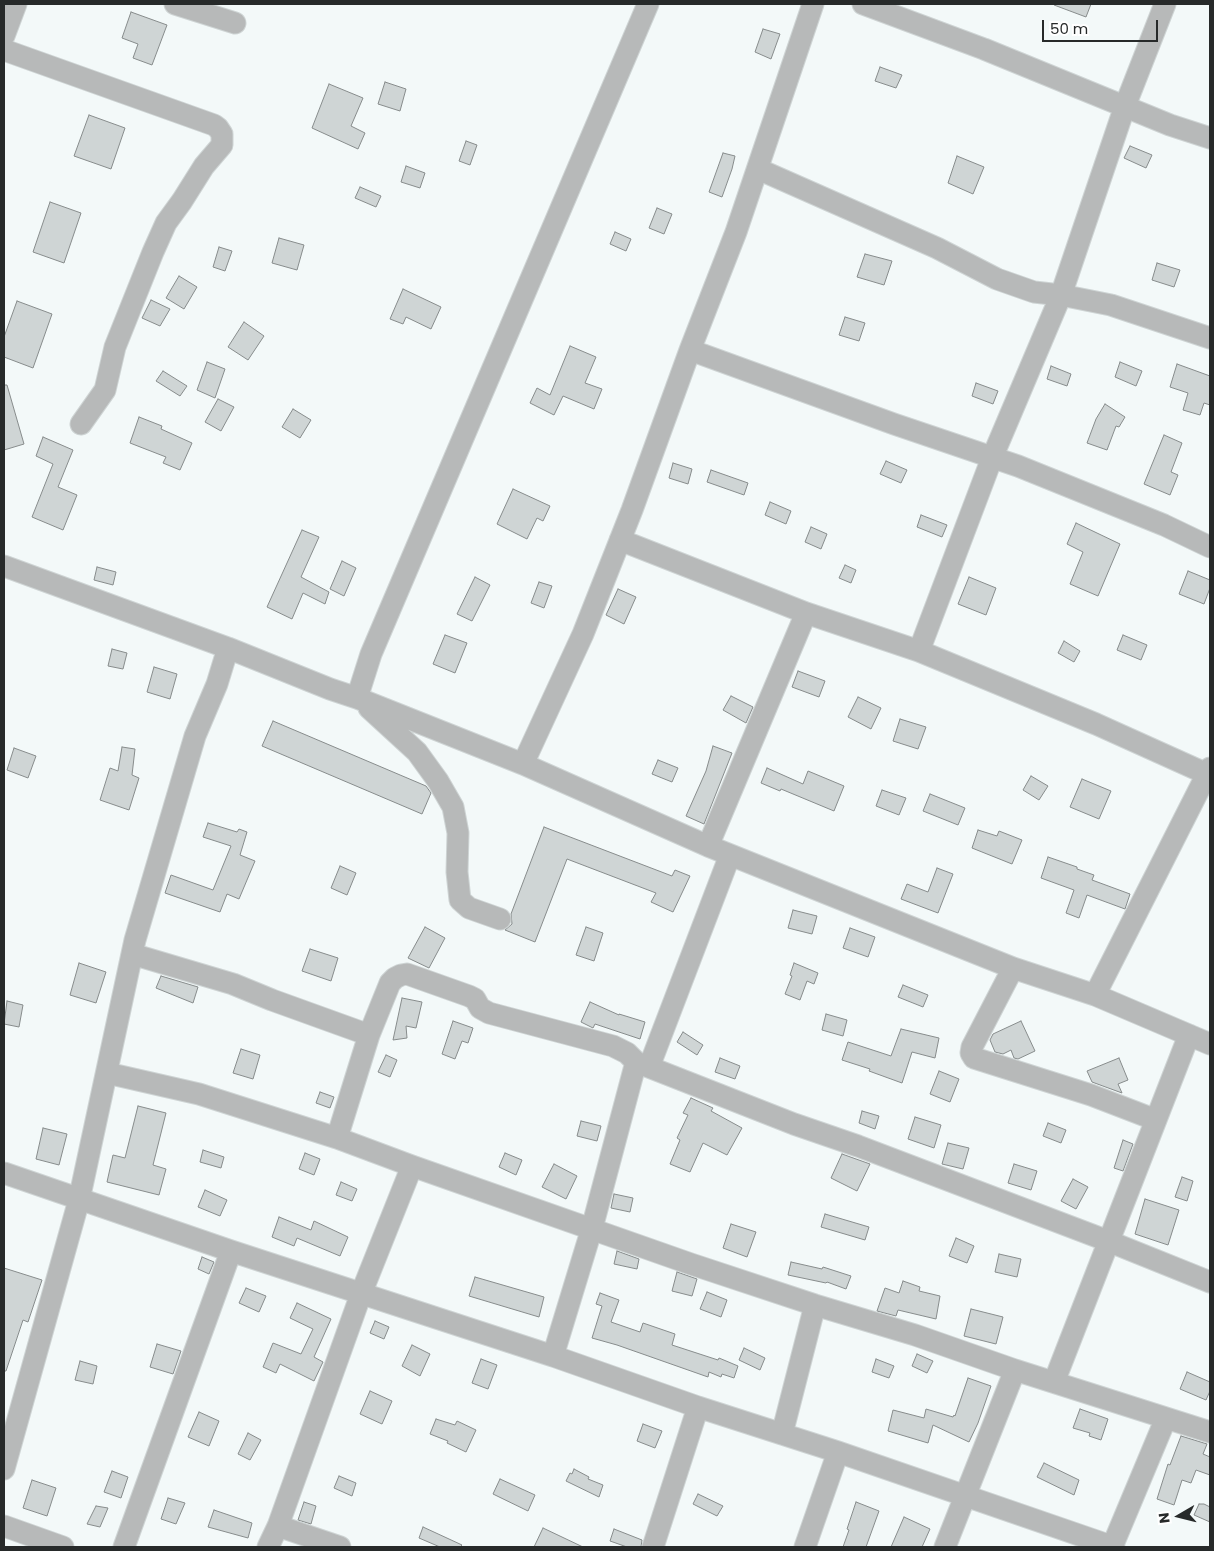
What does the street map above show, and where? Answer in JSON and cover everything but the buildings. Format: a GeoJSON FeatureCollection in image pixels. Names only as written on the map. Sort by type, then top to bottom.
{"type":"FeatureCollection","features":[{"type":"Feature","properties":{"kind":"street"},"geometry":{"type":"LineString","coordinates":[[4,36],[16,4]]}},
{"type":"Feature","properties":{"kind":"street"},"geometry":{"type":"LineString","coordinates":[[175,4],[235,23]]}},
{"type":"Feature","properties":{"kind":"street"},"geometry":{"type":"LineString","coordinates":[[357,698],[371,654],[648,4]]}},
{"type":"Feature","properties":{"kind":"street"},"geometry":{"type":"LineString","coordinates":[[523,764],[583,634],[620,540],[736,232],[812,4]]}},
{"type":"Feature","properties":{"kind":"street"},"geometry":{"type":"LineString","coordinates":[[863,4],[993,53],[1170,125],[1210,138]]}},
{"type":"Feature","properties":{"kind":"street"},"geometry":{"type":"LineString","coordinates":[[919,652],[992,458],[1061,295],[1125,106],[1165,4]]}},
{"type":"Feature","properties":{"kind":"street"},"geometry":{"type":"LineString","coordinates":[[4,50],[214,125],[222,134],[222,145],[204,166],[166,223],[115,347],[105,390],[81,424]]}},
{"type":"Feature","properties":{"kind":"street"},"geometry":{"type":"LineString","coordinates":[[758,169],[936,248],[997,279],[1034,292],[1061,295],[1111,305],[1210,338]]}},
{"type":"Feature","properties":{"kind":"street"},"geometry":{"type":"LineString","coordinates":[[690,350],[803,392],[1018,466],[1164,525],[1210,548]]}},
{"type":"Feature","properties":{"kind":"street"},"geometry":{"type":"LineString","coordinates":[[620,540],[806,613],[919,652],[1209,771],[1095,995]]}},
{"type":"Feature","properties":{"kind":"street"},"geometry":{"type":"LineString","coordinates":[[4,566],[228,648],[357,698],[523,764],[730,855],[1012,968],[1095,995],[1210,1044]]}},
{"type":"Feature","properties":{"kind":"street"},"geometry":{"type":"LineString","coordinates":[[708,846],[806,613]]}},
{"type":"Feature","properties":{"kind":"street"},"geometry":{"type":"LineString","coordinates":[[4,1469],[79,1200],[132,954],[195,736],[218,684],[228,648]]}},
{"type":"Feature","properties":{"kind":"street"},"geometry":{"type":"LineString","coordinates":[[357,698],[417,752],[438,781],[453,807],[458,833],[457,872],[460,900],[469,908],[500,918]]}},
{"type":"Feature","properties":{"kind":"street"},"geometry":{"type":"LineString","coordinates":[[553,1356],[642,1064],[730,855]]}},
{"type":"Feature","properties":{"kind":"street"},"geometry":{"type":"LineString","coordinates":[[132,954],[233,984],[369,1035]]}},
{"type":"Feature","properties":{"kind":"street"},"geometry":{"type":"LineString","coordinates":[[1012,968],[972,1048],[971,1053],[974,1058],[1091,1095],[1156,1120]]}},
{"type":"Feature","properties":{"kind":"street"},"geometry":{"type":"LineString","coordinates":[[337,1138],[369,1035],[390,983],[395,978],[407,974],[469,996],[475,999],[480,1008],[489,1013],[614,1046],[642,1064],[794,1124],[858,1146],[1108,1241],[1210,1282]]}},
{"type":"Feature","properties":{"kind":"street"},"geometry":{"type":"LineString","coordinates":[[1054,1382],[1189,1035]]}},
{"type":"Feature","properties":{"kind":"street"},"geometry":{"type":"LineString","coordinates":[[107,1073],[199,1094],[337,1138],[691,1264],[1210,1432]]}},
{"type":"Feature","properties":{"kind":"street"},"geometry":{"type":"LineString","coordinates":[[268,1547],[278,1526],[361,1294],[412,1166]]}},
{"type":"Feature","properties":{"kind":"street"},"geometry":{"type":"LineString","coordinates":[[4,1172],[79,1200],[553,1356],[1113,1547],[1166,1418]]}},
{"type":"Feature","properties":{"kind":"street"},"geometry":{"type":"LineString","coordinates":[[124,1547],[231,1251]]}},
{"type":"Feature","properties":{"kind":"street"},"geometry":{"type":"LineString","coordinates":[[782,1434],[815,1305]]}},
{"type":"Feature","properties":{"kind":"street"},"geometry":{"type":"LineString","coordinates":[[945,1547],[1015,1370]]}},
{"type":"Feature","properties":{"kind":"street"},"geometry":{"type":"LineString","coordinates":[[653,1547],[698,1407]]}},
{"type":"Feature","properties":{"kind":"street"},"geometry":{"type":"LineString","coordinates":[[805,1547],[838,1452]]}},
{"type":"Feature","properties":{"kind":"street"},"geometry":{"type":"LineString","coordinates":[[4,1526],[63,1547]]}},
{"type":"Feature","properties":{"kind":"street"},"geometry":{"type":"LineString","coordinates":[[278,1526],[340,1547]]}}]}
